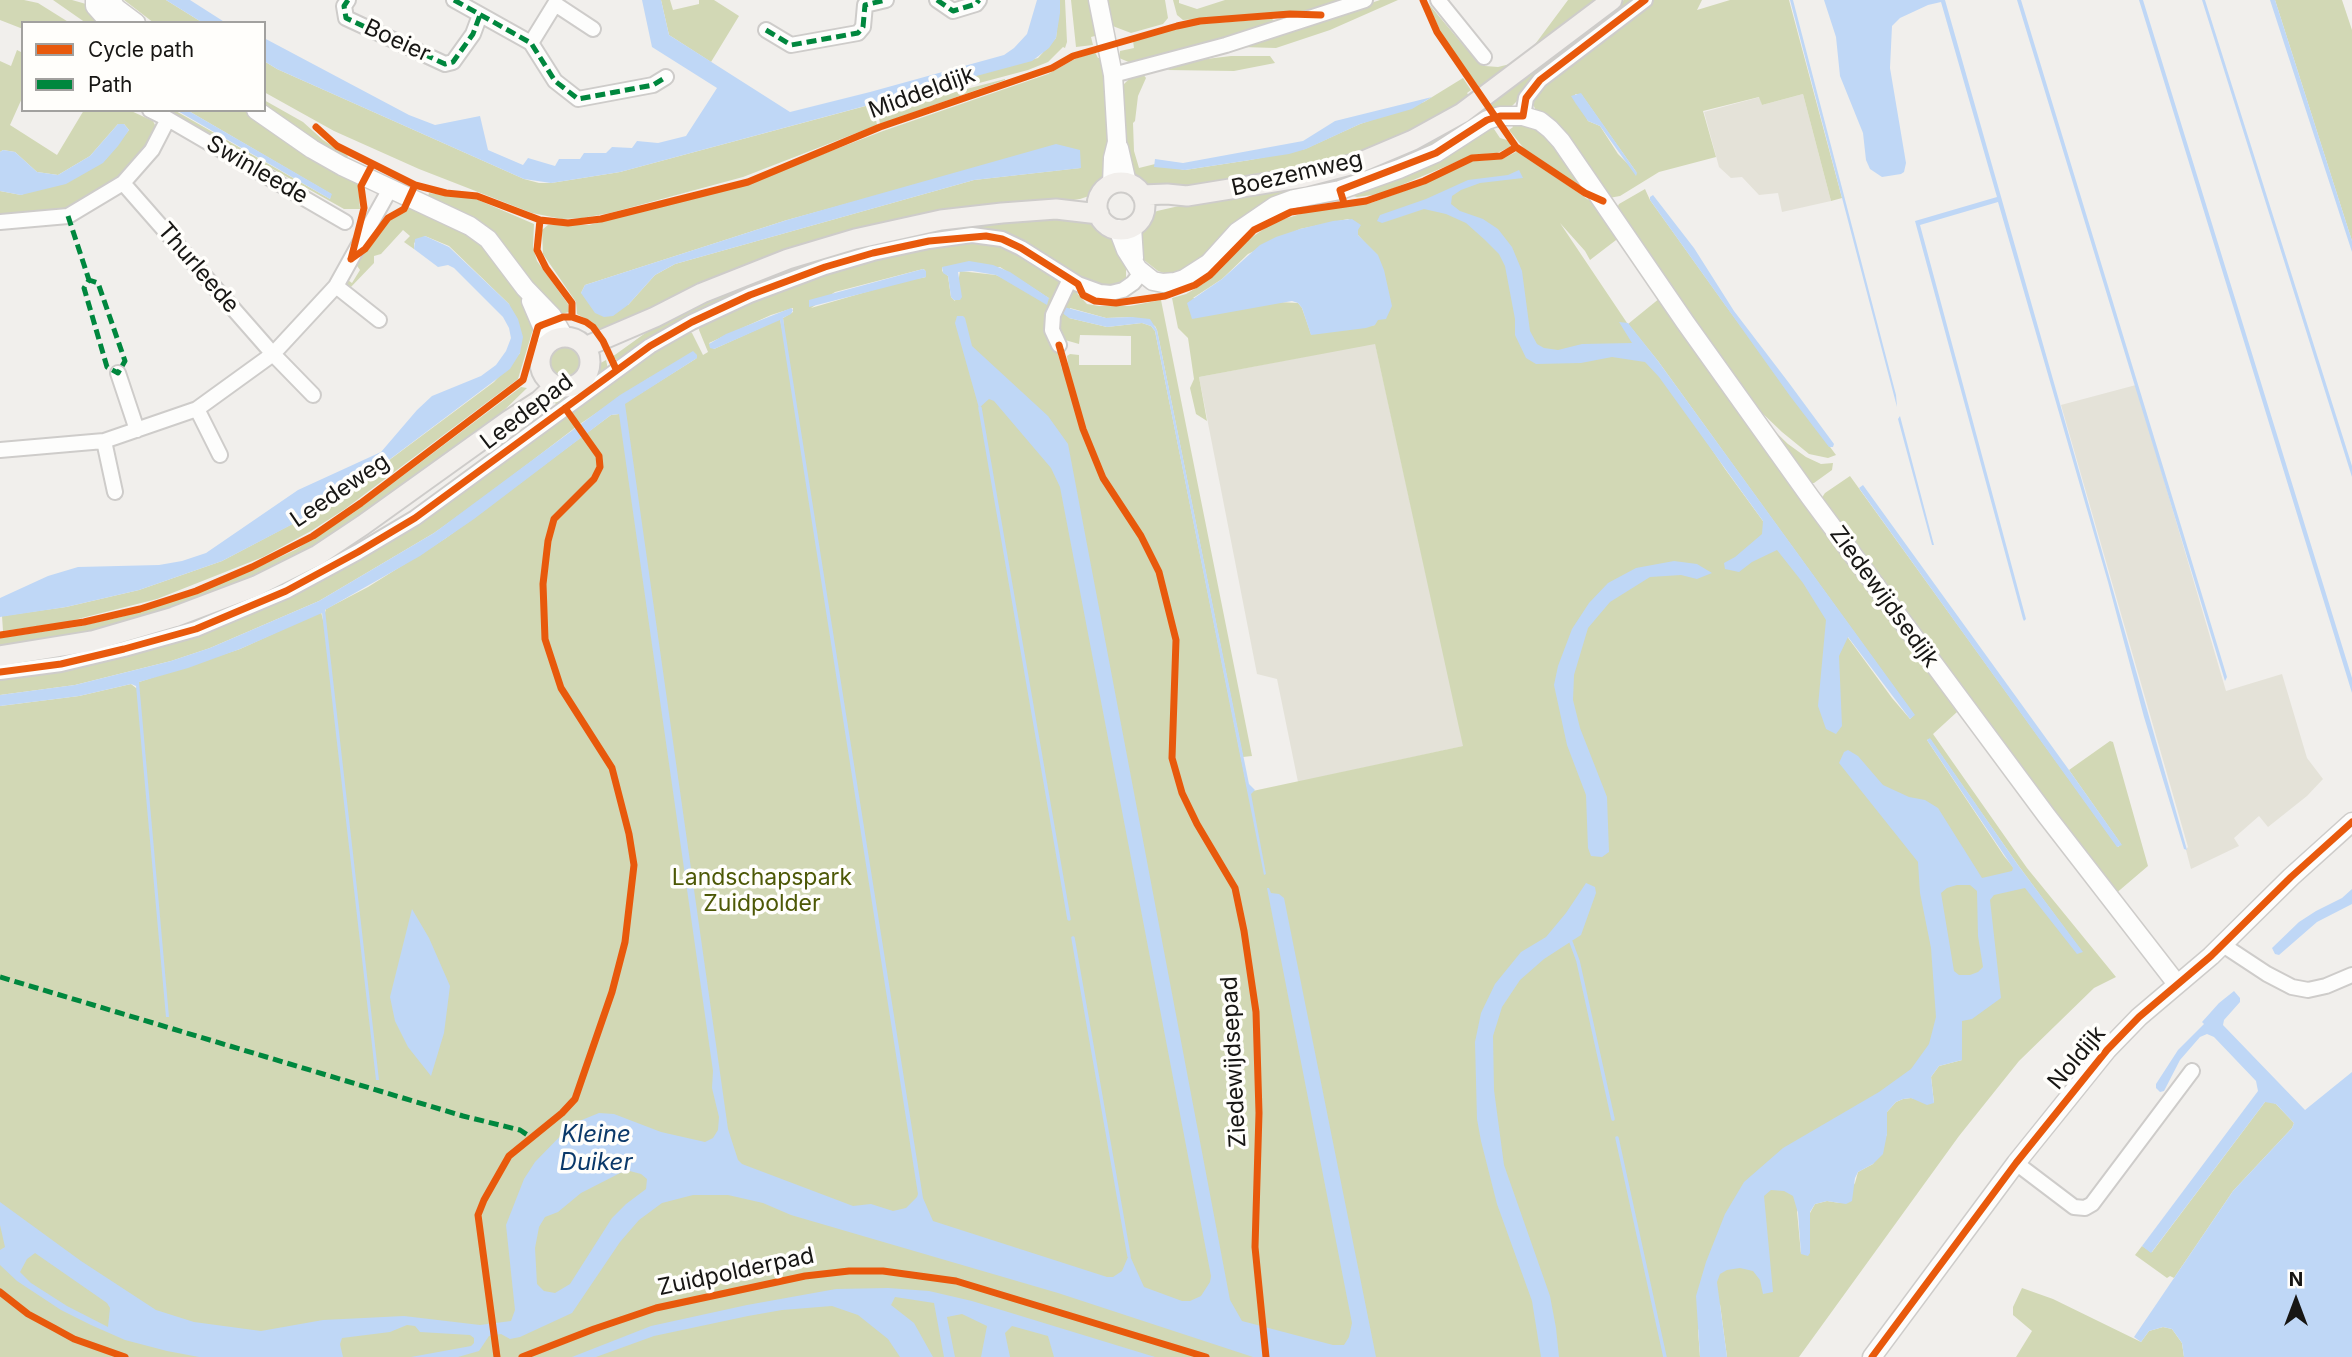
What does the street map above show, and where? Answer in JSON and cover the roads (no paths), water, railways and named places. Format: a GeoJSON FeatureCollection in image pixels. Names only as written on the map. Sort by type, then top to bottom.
{"type":"FeatureCollection","features":[{"type":"Feature","properties":{"kind":"main road","name":"Boezemweg"},"geometry":{"type":"LineString","coordinates":[[1131,193],[1170,204],[1187,196],[1304,177],[1361,162],[1413,140],[1473,105],[1612,0]]}},
{"type":"Feature","properties":{"kind":"main road"},"geometry":{"type":"LineString","coordinates":[[1105,188],[1131,193],[1142,217],[1125,228],[1103,221],[1098,207],[1105,188]]}},
{"type":"Feature","properties":{"kind":"main road"},"geometry":{"type":"LineString","coordinates":[[587,356],[633,336],[655,317],[702,293],[788,259],[855,239],[941,220],[1098,207]]}},
{"type":"Feature","properties":{"kind":"main road"},"geometry":{"type":"LineString","coordinates":[[573,338],[587,356],[586,375],[578,383],[568,387],[550,379],[540,357],[556,340],[573,338]]}},
{"type":"Feature","properties":{"kind":"main road","name":"Leedeweg"},"geometry":{"type":"LineString","coordinates":[[0,656],[92,641],[174,617],[256,586],[318,555],[539,401],[550,379]]}},
{"type":"Feature","properties":{"kind":"street"},"geometry":{"type":"LineString","coordinates":[[95,0],[95,6],[114,21]]}},
{"type":"Feature","properties":{"kind":"street"},"geometry":{"type":"LineString","coordinates":[[111,0],[116,8],[133,21]]}},
{"type":"Feature","properties":{"kind":"street","name":"Boeier"},"geometry":{"type":"LineString","coordinates":[[348,0],[344,6],[346,18],[445,64],[453,62],[473,34],[481,15]]}},
{"type":"Feature","properties":{"kind":"street"},"geometry":{"type":"LineString","coordinates":[[454,0],[531,43],[555,81],[578,99],[653,85],[666,77]]}},
{"type":"Feature","properties":{"kind":"street"},"geometry":{"type":"LineString","coordinates":[[766,30],[791,45],[858,33],[863,27],[865,2],[886,0]]}},
{"type":"Feature","properties":{"kind":"street"},"geometry":{"type":"LineString","coordinates":[[937,0],[953,11],[976,4],[979,0]]}},
{"type":"Feature","properties":{"kind":"street"},"geometry":{"type":"LineString","coordinates":[[1098,0],[1113,75],[1117,142],[1131,193]]}},
{"type":"Feature","properties":{"kind":"street"},"geometry":{"type":"LineString","coordinates":[[1113,75],[1226,45],[1365,0]]}},
{"type":"Feature","properties":{"kind":"street"},"geometry":{"type":"LineString","coordinates":[[1438,0],[1484,57]]}},
{"type":"Feature","properties":{"kind":"street"},"geometry":{"type":"LineString","coordinates":[[1125,228],[1126,250],[1138,267],[1153,281],[1163,283],[1184,279],[1209,263],[1237,232],[1275,206],[1294,199],[1340,190],[1399,169],[1436,152],[1487,120],[1500,116],[1523,116],[1526,98],[1540,80],[1645,0]]}},
{"type":"Feature","properties":{"kind":"street"},"geometry":{"type":"LineString","coordinates":[[531,43],[555,4],[593,29]]}},
{"type":"Feature","properties":{"kind":"street","name":"Swinleede"},"geometry":{"type":"LineString","coordinates":[[154,112],[345,222]]}},
{"type":"Feature","properties":{"kind":"street"},"geometry":{"type":"LineString","coordinates":[[259,112],[312,149],[470,226],[488,239],[525,288],[552,316],[556,340]]}},
{"type":"Feature","properties":{"kind":"street","name":"Ziedewijdsedijk"},"geometry":{"type":"LineString","coordinates":[[1523,116],[1540,121],[1562,141],[1685,322],[1818,508],[2038,804],[2177,984]]}},
{"type":"Feature","properties":{"kind":"street"},"geometry":{"type":"LineString","coordinates":[[0,222],[68,216],[123,183],[152,150],[168,119]]}},
{"type":"Feature","properties":{"kind":"street","name":"Thurleede"},"geometry":{"type":"LineString","coordinates":[[123,183],[273,354],[313,395]]}},
{"type":"Feature","properties":{"kind":"street"},"geometry":{"type":"LineString","coordinates":[[0,450],[104,441],[197,409],[273,354],[336,286],[390,189]]}},
{"type":"Feature","properties":{"kind":"street","name":"Leedepad"},"geometry":{"type":"LineString","coordinates":[[0,672],[61,664],[196,629],[286,590],[415,518],[650,346],[692,322],[792,279],[873,253],[972,235],[1002,239],[1070,279],[1100,292],[1123,290],[1133,283],[1138,267]]}},
{"type":"Feature","properties":{"kind":"street"},"geometry":{"type":"LineString","coordinates":[[1059,345],[1052,330],[1053,315],[1070,279]]}},
{"type":"Feature","properties":{"kind":"street"},"geometry":{"type":"LineString","coordinates":[[336,286],[379,320]]}},
{"type":"Feature","properties":{"kind":"street"},"geometry":{"type":"LineString","coordinates":[[118,373],[137,430]]}},
{"type":"Feature","properties":{"kind":"street"},"geometry":{"type":"LineString","coordinates":[[197,409],[220,455]]}},
{"type":"Feature","properties":{"kind":"street"},"geometry":{"type":"LineString","coordinates":[[104,441],[115,492]]}},
{"type":"Feature","properties":{"kind":"street","name":"Noldijk"},"geometry":{"type":"LineString","coordinates":[[1872,1357],[2016,1163],[2107,1050],[2139,1017],[2223,945],[2291,877],[2352,822]]}},
{"type":"Feature","properties":{"kind":"street"},"geometry":{"type":"LineString","coordinates":[[2223,945],[2292,987],[2308,990],[2352,975]]}},
{"type":"Feature","properties":{"kind":"street"},"geometry":{"type":"LineString","coordinates":[[2016,1163],[2074,1207],[2085,1208],[2092,1204],[2192,1071]]}},
{"type":"Feature","properties":{"kind":"water"},"geometry":{"type":"Polygon","coordinates":[[[166,0],[190,0],[223,21],[200,21],[166,0]]]}},
{"type":"Feature","properties":{"kind":"water"},"geometry":{"type":"Polygon","coordinates":[[[642,0],[661,0],[669,35],[790,112],[1004,55],[1027,34],[1037,0],[1060,0],[1056,38],[1049,48],[1032,61],[620,172],[551,183],[524,179],[266,62],[266,39],[409,115],[435,125],[480,116],[488,150],[523,165],[528,158],[555,166],[559,159],[580,159],[584,153],[606,153],[612,147],[632,148],[637,141],[658,143],[686,136],[717,88],[652,47],[642,0]]]}},
{"type":"Feature","properties":{"kind":"water"},"geometry":{"type":"Polygon","coordinates":[[[1790,0],[1793,0],[1897,407],[1790,0]]]}},
{"type":"Feature","properties":{"kind":"water"},"geometry":{"type":"Polygon","coordinates":[[[1824,0],[1945,0],[2187,850],[2184,849],[2144,717],[2108,582],[1998,202],[1920,225],[2026,619],[2023,619],[1915,221],[1997,197],[1941,2],[1900,18],[1892,26],[1890,68],[1906,163],[1901,174],[1882,177],[1870,169],[1866,160],[1863,133],[1840,76],[1836,37],[1824,0]]]}},
{"type":"Feature","properties":{"kind":"water"},"geometry":{"type":"Polygon","coordinates":[[[2017,0],[2021,0],[2227,677],[2225,681],[2017,0]]]}},
{"type":"Feature","properties":{"kind":"water"},"geometry":{"type":"Polygon","coordinates":[[[2139,0],[2143,0],[2352,678],[2352,693],[2139,0]]]}},
{"type":"Feature","properties":{"kind":"water"},"geometry":{"type":"Polygon","coordinates":[[[2202,0],[2205,0],[2352,466],[2352,477],[2202,0]]]}},
{"type":"Feature","properties":{"kind":"water"},"geometry":{"type":"Polygon","coordinates":[[[2270,0],[2275,0],[2352,241],[2352,252],[2270,0]]]}},
{"type":"Feature","properties":{"kind":"water"},"geometry":{"type":"Polygon","coordinates":[[[1581,93],[1637,173],[1636,176],[1600,126],[1588,121],[1571,96],[1581,93]]]}},
{"type":"Feature","properties":{"kind":"water"},"geometry":{"type":"Polygon","coordinates":[[[1432,97],[1412,109],[1360,124],[1289,154],[1185,170],[1154,167],[1155,159],[1183,163],[1303,141],[1335,121],[1432,97]]]}},
{"type":"Feature","properties":{"kind":"water"},"geometry":{"type":"Polygon","coordinates":[[[179,112],[190,112],[332,194],[330,199],[179,112]]]}},
{"type":"Feature","properties":{"kind":"water"},"geometry":{"type":"Polygon","coordinates":[[[118,124],[124,124],[129,130],[103,163],[66,184],[21,195],[0,191],[0,152],[3,150],[15,152],[37,172],[58,175],[90,156],[118,124]]]}},
{"type":"Feature","properties":{"kind":"water"},"geometry":{"type":"Polygon","coordinates":[[[1056,144],[1080,150],[1081,168],[974,180],[675,264],[655,275],[628,305],[613,316],[604,317],[595,313],[581,293],[585,285],[787,220],[1056,144]]]}},
{"type":"Feature","properties":{"kind":"water"},"geometry":{"type":"Polygon","coordinates":[[[1519,170],[1523,178],[1480,183],[1452,196],[1451,204],[1498,229],[1512,247],[1522,271],[1530,331],[1537,344],[1558,350],[1582,344],[1632,343],[1619,322],[1628,323],[1915,715],[1910,719],[1848,637],[1839,656],[1842,726],[1836,734],[1826,729],[1818,706],[1826,620],[1803,583],[1777,550],[1752,562],[1739,572],[1725,569],[1724,563],[1762,534],[1763,521],[1659,377],[1645,362],[1612,357],[1581,363],[1536,364],[1526,358],[1515,335],[1515,319],[1505,266],[1499,254],[1485,240],[1466,223],[1446,214],[1424,209],[1382,223],[1377,221],[1380,215],[1426,199],[1468,180],[1508,175],[1519,170]]]}},
{"type":"Feature","properties":{"kind":"water"},"geometry":{"type":"Polygon","coordinates":[[[1653,195],[1694,248],[1734,311],[1834,444],[1833,447],[1829,447],[1790,396],[1650,200],[1653,195]]]}},
{"type":"Feature","properties":{"kind":"water"},"geometry":{"type":"Polygon","coordinates":[[[1352,219],[1361,225],[1358,235],[1378,255],[1384,270],[1392,306],[1386,319],[1378,320],[1375,325],[1366,328],[1311,335],[1302,308],[1292,301],[1192,319],[1187,303],[1222,279],[1260,245],[1300,229],[1352,219]]]}},
{"type":"Feature","properties":{"kind":"water"},"geometry":{"type":"Polygon","coordinates":[[[425,236],[449,247],[509,304],[518,319],[523,337],[520,353],[510,369],[345,493],[314,513],[222,561],[139,590],[66,607],[0,617],[0,598],[48,576],[78,567],[159,565],[206,553],[298,490],[381,452],[432,396],[481,376],[496,365],[511,338],[503,317],[454,268],[448,265],[438,267],[414,249],[415,239],[425,236]]]}},
{"type":"Feature","properties":{"kind":"water"},"geometry":{"type":"Polygon","coordinates":[[[969,261],[993,265],[1010,272],[1049,298],[1047,305],[996,275],[972,271],[958,272],[962,297],[960,300],[954,300],[951,297],[948,276],[943,273],[942,267],[969,261]]]}},
{"type":"Feature","properties":{"kind":"water"},"geometry":{"type":"Polygon","coordinates":[[[923,269],[926,271],[926,277],[809,307],[809,300],[923,269]]]}},
{"type":"Feature","properties":{"kind":"water"},"geometry":{"type":"Polygon","coordinates":[[[1064,307],[1106,318],[1150,319],[1157,330],[1249,784],[1255,790],[1251,794],[1266,874],[1264,875],[1155,331],[1151,326],[1142,323],[1107,327],[1069,318],[1061,312],[1064,307]]]}},
{"type":"Feature","properties":{"kind":"water","name":"Kleine Duiker"},"geometry":{"type":"Polygon","coordinates":[[[791,308],[793,310],[783,318],[923,1198],[933,1221],[1107,1277],[1113,1277],[1122,1271],[1130,1256],[1144,1287],[1182,1301],[1201,1296],[1210,1282],[1060,487],[1051,468],[994,401],[989,399],[979,408],[955,323],[957,316],[963,316],[972,346],[1048,416],[1068,444],[1230,1300],[1242,1321],[1333,1345],[1344,1345],[1349,1337],[1352,1323],[1269,888],[1271,893],[1284,898],[1376,1357],[1253,1357],[1058,1293],[791,1215],[763,1203],[728,1195],[693,1195],[662,1203],[639,1220],[620,1242],[572,1313],[520,1337],[510,1339],[501,1334],[489,1336],[479,1351],[458,1357],[411,1357],[471,1346],[474,1338],[470,1335],[420,1332],[415,1326],[407,1325],[390,1332],[342,1338],[340,1344],[343,1357],[199,1357],[167,1351],[125,1340],[61,1310],[17,1281],[0,1265],[0,1250],[5,1247],[0,1225],[0,1202],[81,1261],[156,1310],[194,1322],[261,1331],[323,1320],[404,1316],[480,1325],[511,1321],[515,1310],[506,1225],[524,1179],[535,1162],[572,1124],[599,1113],[614,1114],[661,1132],[705,1142],[713,1138],[718,1130],[719,1117],[712,1088],[713,1071],[619,414],[611,415],[474,519],[420,556],[325,610],[379,1080],[376,1080],[322,613],[240,649],[139,682],[169,1017],[166,1017],[136,686],[131,684],[79,696],[0,706],[0,695],[75,685],[171,661],[210,648],[319,601],[434,533],[620,395],[693,351],[697,358],[625,404],[728,1129],[738,1160],[742,1164],[853,1206],[871,1204],[893,1211],[906,1208],[917,1197],[780,320],[714,349],[710,348],[709,344],[726,334],[791,308]],[[626,1170],[581,1193],[558,1212],[545,1217],[539,1227],[535,1248],[537,1284],[544,1291],[555,1293],[570,1284],[612,1218],[646,1189],[647,1179],[641,1174],[626,1170]],[[35,1253],[27,1259],[20,1272],[31,1283],[67,1306],[108,1327],[110,1308],[107,1303],[35,1253]]]}},
{"type":"Feature","properties":{"kind":"water"},"geometry":{"type":"Polygon","coordinates":[[[1900,416],[1934,545],[1898,419],[1900,416]]]}},
{"type":"Feature","properties":{"kind":"water"},"geometry":{"type":"Polygon","coordinates":[[[1863,485],[2122,845],[2117,847],[1859,488],[1863,485]]]}},
{"type":"Feature","properties":{"kind":"water"},"geometry":{"type":"Polygon","coordinates":[[[1674,561],[1697,564],[1712,573],[1697,579],[1681,575],[1650,577],[1610,602],[1588,628],[1574,675],[1573,700],[1580,728],[1607,797],[1609,852],[1602,857],[1591,856],[1588,848],[1586,795],[1567,745],[1554,685],[1558,666],[1572,629],[1589,603],[1608,583],[1636,568],[1674,561]]]}},
{"type":"Feature","properties":{"kind":"water"},"geometry":{"type":"Polygon","coordinates":[[[1930,738],[2018,865],[2083,952],[2077,954],[2025,888],[1994,895],[1990,900],[2001,998],[1972,1019],[1962,1021],[1962,1060],[1939,1066],[1931,1077],[1934,1103],[1927,1105],[1911,1098],[1903,1099],[1887,1112],[1883,1154],[1873,1164],[1858,1172],[1852,1201],[1846,1204],[1827,1201],[1815,1204],[1810,1212],[1808,1256],[1801,1254],[1798,1213],[1793,1196],[1784,1191],[1771,1190],[1764,1196],[1773,1292],[1763,1294],[1760,1280],[1753,1271],[1740,1268],[1720,1274],[1717,1282],[1727,1357],[1700,1357],[1696,1296],[1725,1214],[1744,1182],[1783,1148],[1879,1092],[1911,1069],[1929,1044],[1936,1017],[1931,948],[1920,893],[1918,862],[1839,763],[1844,752],[1848,750],[1858,756],[1883,785],[1909,797],[1925,800],[1938,808],[1982,878],[2012,871],[2013,868],[1927,740],[1930,738]],[[1957,885],[1941,893],[1954,971],[1959,975],[1970,975],[1983,967],[1978,936],[1977,891],[1970,885],[1957,885]]]}},
{"type":"Feature","properties":{"kind":"water"},"geometry":{"type":"Polygon","coordinates":[[[1586,883],[1595,887],[1596,893],[1581,935],[1544,959],[1520,980],[1502,1007],[1493,1036],[1494,1090],[1504,1165],[1550,1296],[1556,1328],[1559,1357],[1541,1357],[1532,1301],[1497,1204],[1481,1141],[1477,1119],[1475,1042],[1481,1013],[1495,984],[1521,952],[1546,937],[1586,883]]]}},
{"type":"Feature","properties":{"kind":"water"},"geometry":{"type":"Polygon","coordinates":[[[2352,889],[2352,904],[2317,922],[2279,955],[2275,954],[2272,948],[2299,922],[2342,898],[2352,889]]]}},
{"type":"Feature","properties":{"kind":"water"},"geometry":{"type":"Polygon","coordinates":[[[412,909],[429,938],[450,986],[444,1033],[431,1076],[408,1047],[395,1021],[390,997],[412,909]]]}},
{"type":"Feature","properties":{"kind":"water"},"geometry":{"type":"Polygon","coordinates":[[[2234,991],[2240,1002],[2224,1020],[2223,1025],[2305,1110],[2352,1072],[2352,1357],[2184,1357],[2182,1343],[2172,1329],[2163,1327],[2149,1331],[2141,1342],[2134,1337],[2233,1191],[2294,1123],[2276,1104],[2265,1102],[2151,1253],[2142,1246],[2258,1091],[2256,1081],[2214,1037],[2207,1034],[2200,1037],[2180,1060],[2164,1091],[2160,1092],[2156,1088],[2178,1050],[2204,1024],[2202,1022],[2219,1003],[2234,991]]]}},
{"type":"Feature","properties":{"kind":"water"},"geometry":{"type":"Polygon","coordinates":[[[888,1288],[929,1291],[972,1301],[1155,1357],[1054,1357],[1048,1336],[1012,1326],[1005,1333],[1010,1357],[981,1357],[987,1326],[962,1314],[947,1317],[955,1357],[944,1357],[934,1303],[895,1297],[891,1305],[914,1323],[933,1357],[900,1357],[888,1339],[858,1315],[832,1306],[748,1316],[654,1336],[596,1357],[572,1357],[651,1326],[747,1305],[836,1289],[888,1288]]]}},
{"type":"Feature","properties":{"kind":"waterway"},"geometry":{"type":"LineString","coordinates":[[980,408],[1069,919]]}},
{"type":"Feature","properties":{"kind":"waterway"},"geometry":{"type":"LineString","coordinates":[[1073,938],[1129,1256]]}},
{"type":"Feature","properties":{"kind":"waterway"},"geometry":{"type":"LineString","coordinates":[[1571,942],[1578,961],[1613,1119]]}},
{"type":"Feature","properties":{"kind":"waterway"},"geometry":{"type":"LineString","coordinates":[[1617,1138],[1665,1357]]}},
{"type":"Feature","properties":{"kind":"park label","name":"Landschapspark Zuidpolder"},"geometry":{"type":"Point","coordinates":[762,891]}}]}
